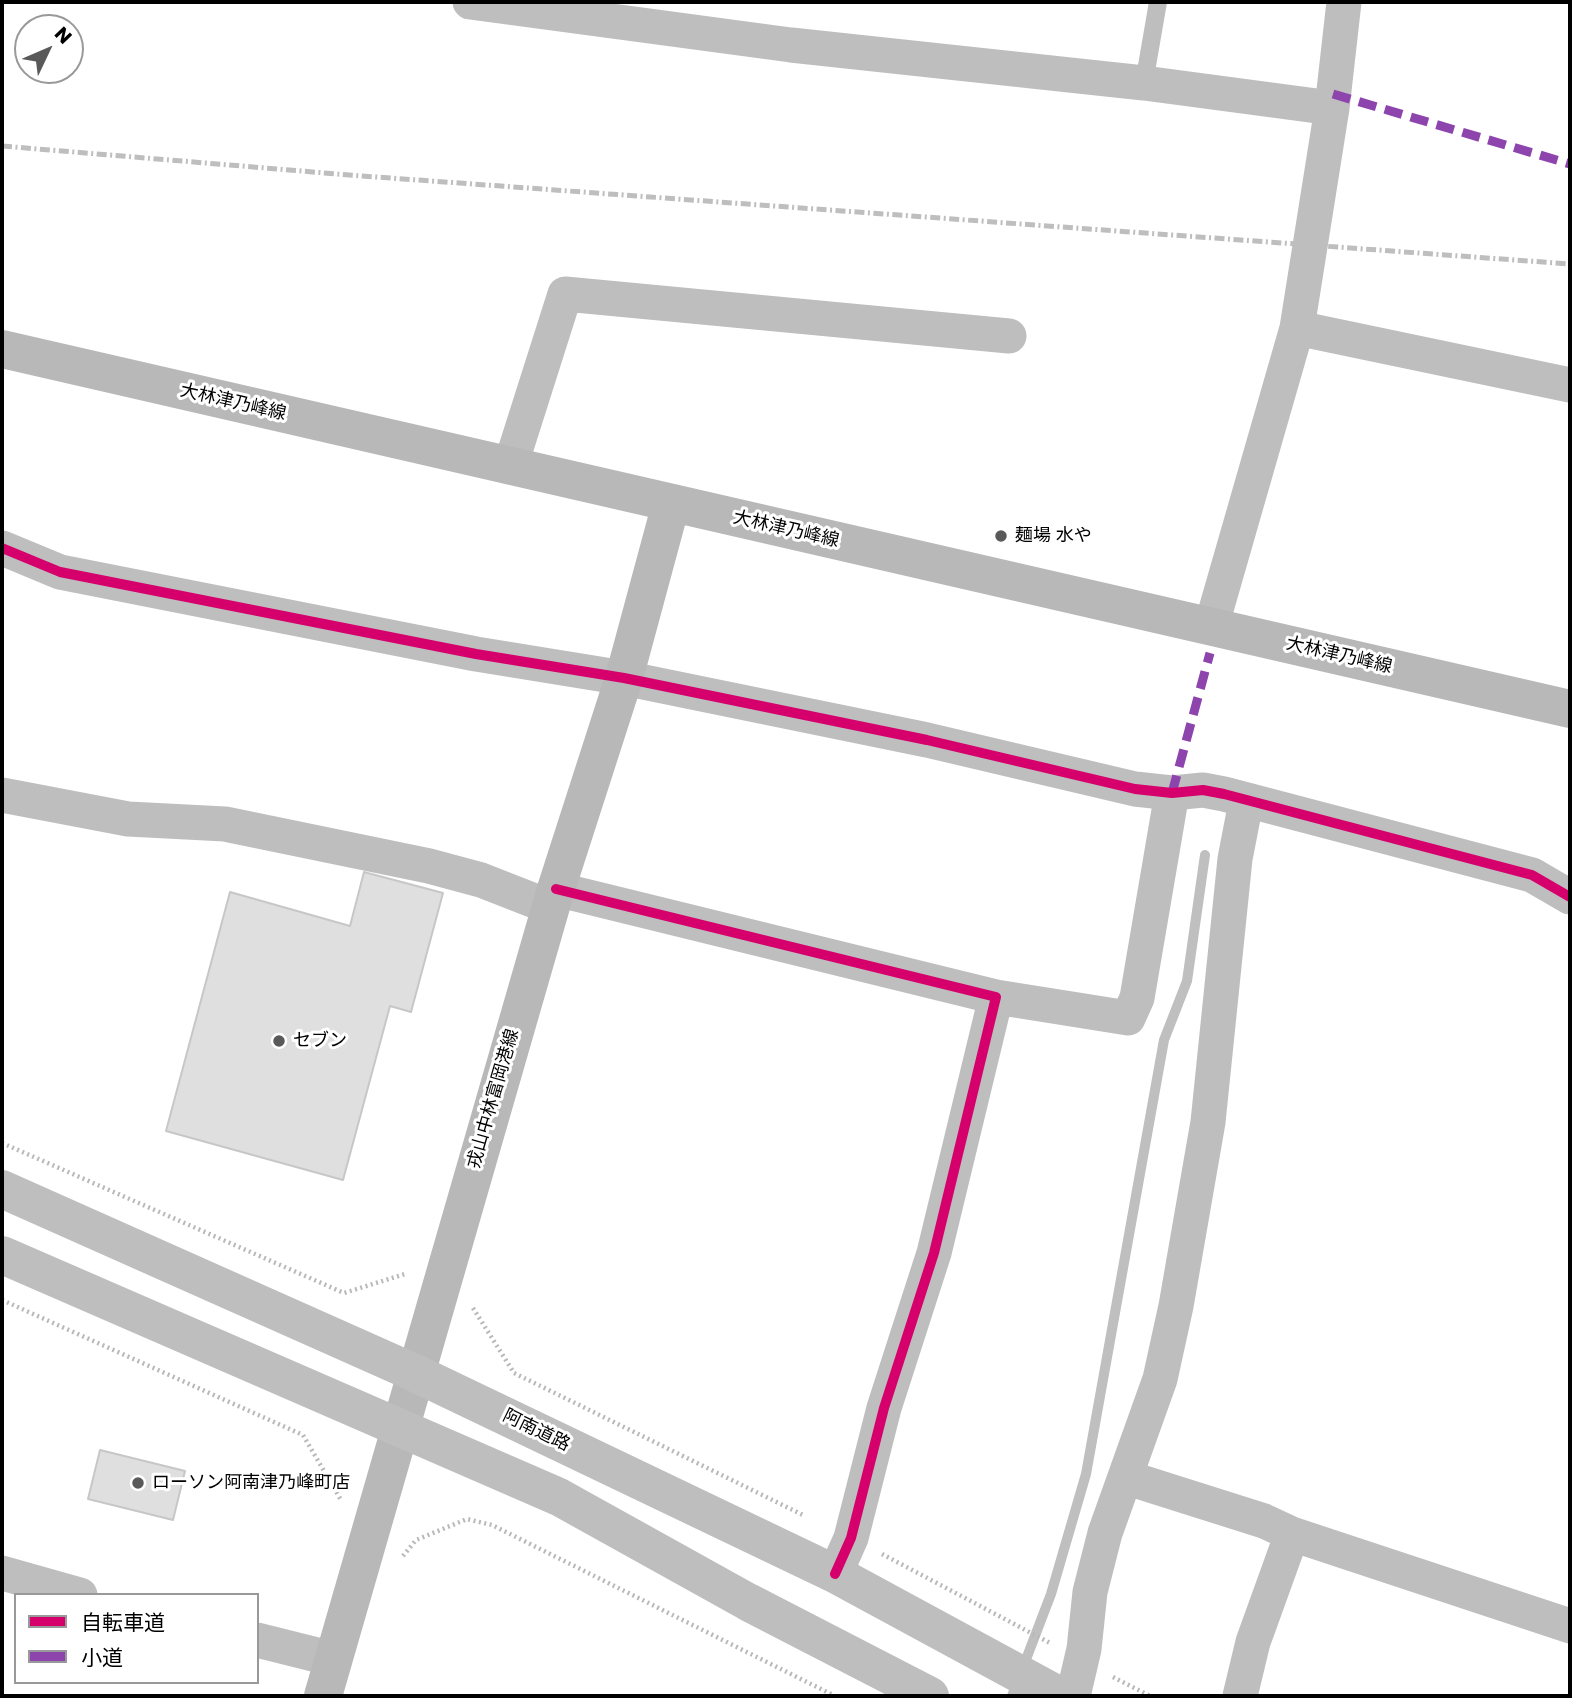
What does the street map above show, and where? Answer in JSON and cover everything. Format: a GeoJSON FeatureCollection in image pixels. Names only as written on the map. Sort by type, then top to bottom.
{"type":"FeatureCollection","features":[{"type":"Feature","properties":{"kind":"highway","name":"阿南道路"},"geometry":{"type":"LineString","coordinates":[[2,1189],[415,1373],[835,1574],[988,1658],[1064,1696]]}},
{"type":"Feature","properties":{"kind":"highway"},"geometry":{"type":"LineString","coordinates":[[2,1255],[559,1497],[748,1602],[930,1696]]}},
{"type":"Feature","properties":{"kind":"main road","name":"大林津乃峰線"},"geometry":{"type":"LineString","coordinates":[[2,349],[1570,709]]}},
{"type":"Feature","properties":{"kind":"main road","name":"戎山中林富岡港線"},"geometry":{"type":"LineString","coordinates":[[323,1696],[553,898],[624,678],[671,504]]}},
{"type":"Feature","properties":{"kind":"street"},"geometry":{"type":"LineString","coordinates":[[470,2],[535,6],[791,45],[1144,83],[1332,108]]}},
{"type":"Feature","properties":{"kind":"street"},"geometry":{"type":"LineString","coordinates":[[1211,627],[1297,328],[1332,108],[1344,2]]}},
{"type":"Feature","properties":{"kind":"street"},"geometry":{"type":"LineString","coordinates":[[510,467],[565,294],[1009,336]]}},
{"type":"Feature","properties":{"kind":"street"},"geometry":{"type":"LineString","coordinates":[[1297,328],[1570,385]]}},
{"type":"Feature","properties":{"kind":"street"},"geometry":{"type":"LineString","coordinates":[[2,548],[60,572],[476,654],[624,678],[927,740],[1135,789],[1172,793],[1203,790],[1532,875],[1570,897]]}},
{"type":"Feature","properties":{"kind":"street"},"geometry":{"type":"LineString","coordinates":[[2,794],[128,820],[225,824],[374,855],[996,997],[1128,1018],[1137,998],[1172,793]]}},
{"type":"Feature","properties":{"kind":"street"},"geometry":{"type":"LineString","coordinates":[[1064,1696],[1084,1649],[1090,1592],[1105,1533],[1160,1379],[1176,1306],[1208,1122],[1235,859],[1246,802]]}},
{"type":"Feature","properties":{"kind":"street"},"geometry":{"type":"LineString","coordinates":[[835,1574],[851,1538],[884,1408],[934,1253],[996,997]]}},
{"type":"Feature","properties":{"kind":"street"},"geometry":{"type":"LineString","coordinates":[[1125,1477],[1264,1521],[1293,1534],[1570,1626]]}},
{"type":"Feature","properties":{"kind":"street"},"geometry":{"type":"LineString","coordinates":[[1240,1696],[1253,1642],[1293,1534]]}},
{"type":"Feature","properties":{"kind":"street"},"geometry":{"type":"LineString","coordinates":[[2,1573],[73,1593]]}},
{"type":"Feature","properties":{"kind":"street"},"geometry":{"type":"LineString","coordinates":[[259,1640],[333,1659]]}},
{"type":"Feature","properties":{"kind":"lane"},"geometry":{"type":"LineString","coordinates":[[1144,83],[1158,2]]}},
{"type":"Feature","properties":{"kind":"path"},"geometry":{"type":"LineString","coordinates":[[2,1143],[344,1293],[405,1274]]}},
{"type":"Feature","properties":{"kind":"path"},"geometry":{"type":"LineString","coordinates":[[2,1300],[303,1435],[343,1503]]}},
{"type":"Feature","properties":{"kind":"path"},"geometry":{"type":"LineString","coordinates":[[472,1307],[514,1373]]}},
{"type":"Feature","properties":{"kind":"path"},"geometry":{"type":"LineString","coordinates":[[396,1564],[416,1540],[467,1519],[492,1525],[835,1696]]}},
{"type":"Feature","properties":{"kind":"path"},"geometry":{"type":"LineString","coordinates":[[999,1616],[1056,1646]]}},
{"type":"Feature","properties":{"kind":"building"},"geometry":{"type":"Polygon","coordinates":[[[364,872],[443,893],[411,1012],[390,1006],[343,1180],[166,1131],[230,892],[350,926],[364,872]]]}},
{"type":"Feature","properties":{"kind":"building"},"geometry":{"type":"Polygon","coordinates":[[[100,1450],[185,1471],[173,1520],[88,1499],[100,1450]]]}},
{"type":"Feature","properties":{"kind":"waterway"},"geometry":{"type":"LineString","coordinates":[[1012,1696],[1051,1594],[1086,1474],[1164,1040],[1187,981],[1205,855]]}},
{"type":"Feature","properties":{"kind":"railway"},"geometry":{"type":"LineString","coordinates":[[2,146],[349,175],[1570,264]]}},
{"type":"Feature","properties":{"kind":"marked path"},"geometry":{"type":"LineString","coordinates":[[1333,94],[1570,164]]}},
{"type":"Feature","properties":{"kind":"marked path"},"geometry":{"type":"LineString","coordinates":[[1172,793],[1210,653]]}},
{"type":"Feature","properties":{"kind":"cycle path"},"geometry":{"type":"LineString","coordinates":[[2,548],[60,572],[476,654],[624,678],[927,740],[1135,789],[1172,793],[1203,790],[1224,794],[1532,875],[1570,897]]}},
{"type":"Feature","properties":{"kind":"cycle path"},"geometry":{"type":"LineString","coordinates":[[556,889],[996,997],[934,1253],[884,1408],[851,1538],[835,1574]]}},
{"type":"Feature","properties":{"kind":"place","name":"麺場 水や"},"geometry":{"type":"Point","coordinates":[1001,536]}},
{"type":"Feature","properties":{"kind":"place","name":"セブン"},"geometry":{"type":"Point","coordinates":[279,1041]}},
{"type":"Feature","properties":{"kind":"place","name":"ローソン阿南津乃峰町店"},"geometry":{"type":"Point","coordinates":[138,1483]}}]}
